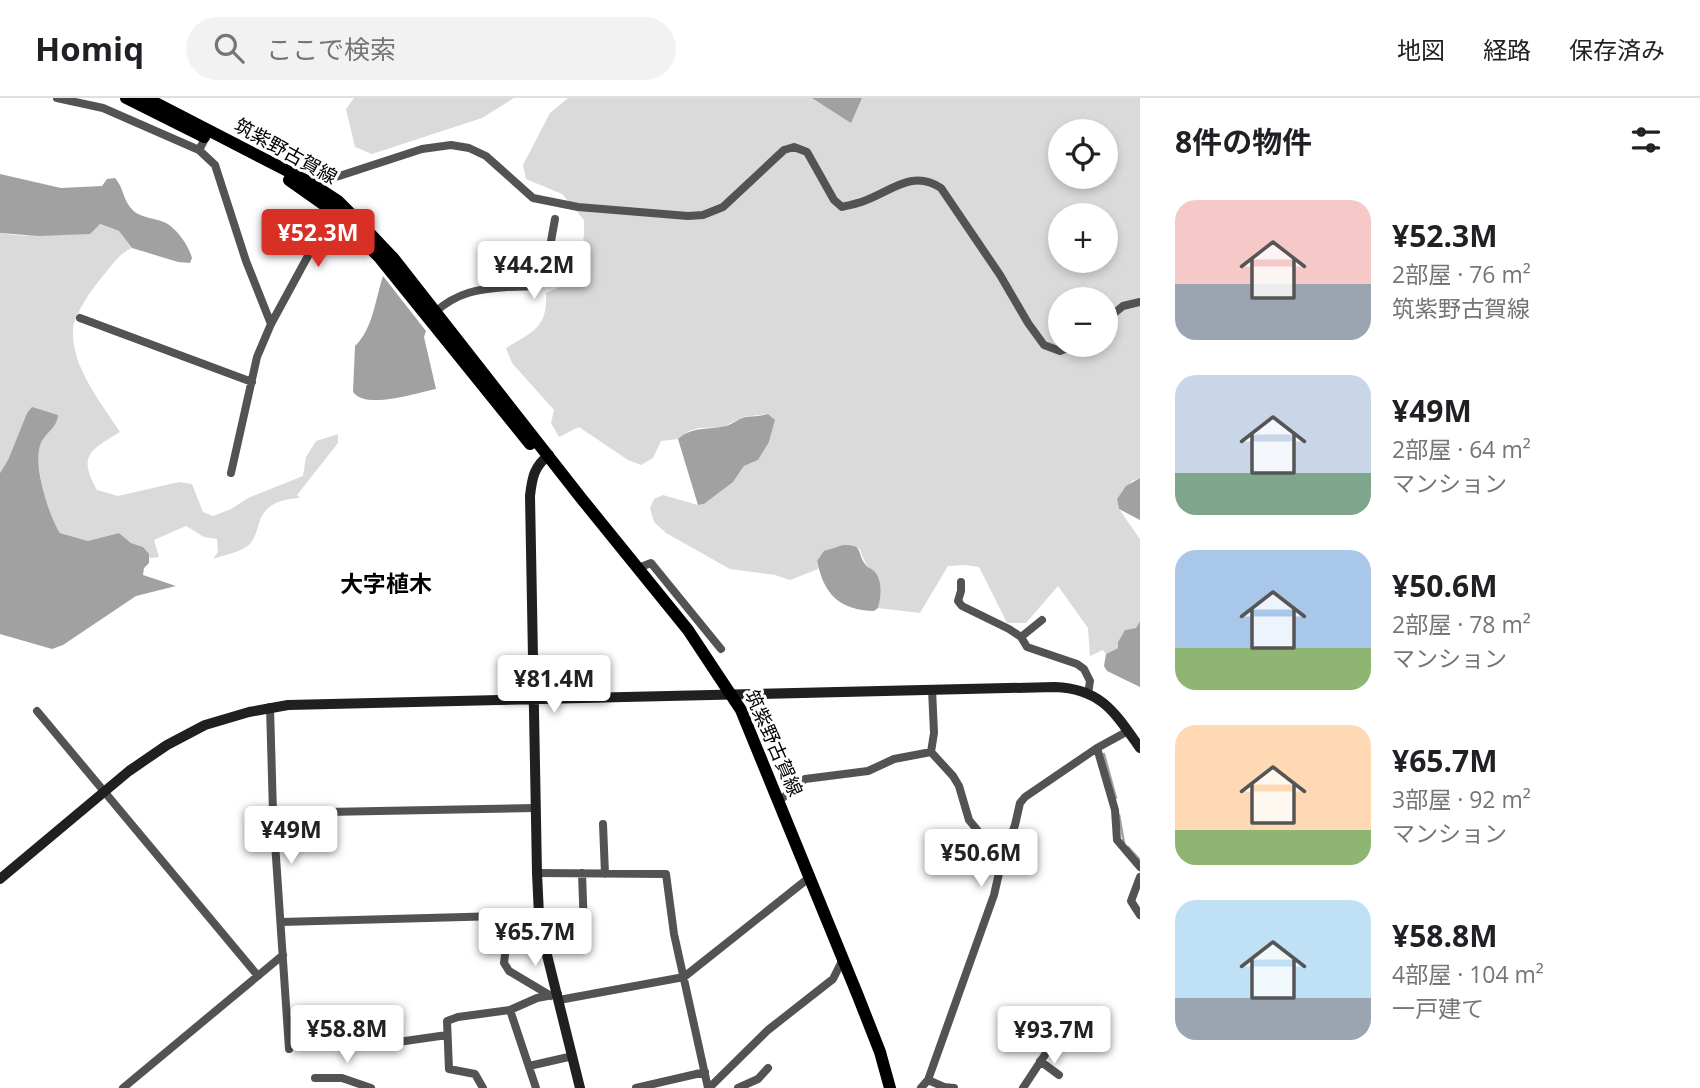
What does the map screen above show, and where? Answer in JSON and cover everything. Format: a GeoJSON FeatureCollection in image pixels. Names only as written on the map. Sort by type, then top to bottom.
{"type":"FeatureCollection","features":[{"type":"Feature","properties":{"kind":"main road","name":"筑紫野古賀線"},"geometry":{"type":"LineString","coordinates":[[126,98],[208,134]]}},
{"type":"Feature","properties":{"kind":"main road","name":"筑紫野古賀線"},"geometry":{"type":"LineString","coordinates":[[146,98],[314,191],[335,206],[394,259],[688,630],[741,710],[844,959],[880,1052],[890,1088]]}},
{"type":"Feature","properties":{"kind":"main road","name":"筑紫野古賀線"},"geometry":{"type":"LineString","coordinates":[[335,206],[530,444],[549,455]]}},
{"type":"Feature","properties":{"kind":"street"},"geometry":{"type":"LineString","coordinates":[[57,98],[103,107],[199,150],[215,165],[246,261],[271,324]]}},
{"type":"Feature","properties":{"kind":"street"},"geometry":{"type":"LineString","coordinates":[[199,150],[208,134]]}},
{"type":"Feature","properties":{"kind":"street"},"geometry":{"type":"LineString","coordinates":[[314,191],[327,180],[422,149],[450,145],[469,148],[486,156],[533,198],[578,207],[657,215],[703,215],[723,207],[784,150],[794,147],[807,152],[834,200],[842,207],[864,201],[911,181],[930,181],[941,188],[1000,275],[1028,323],[1048,346]]}},
{"type":"Feature","properties":{"kind":"street"},"geometry":{"type":"LineString","coordinates":[[231,474],[257,357],[271,324],[335,206]]}},
{"type":"Feature","properties":{"kind":"street"},"geometry":{"type":"LineString","coordinates":[[435,312],[460,294],[511,286],[534,287],[544,280],[555,219]]}},
{"type":"Feature","properties":{"kind":"street"},"geometry":{"type":"LineString","coordinates":[[1118,311],[1124,306],[1140,302]]}},
{"type":"Feature","properties":{"kind":"street"},"geometry":{"type":"LineString","coordinates":[[80,318],[252,382]]}},
{"type":"Feature","properties":{"kind":"street"},"geometry":{"type":"LineString","coordinates":[[549,455],[538,463],[532,477],[530,496],[537,873],[540,915],[556,996],[580,1088]]}},
{"type":"Feature","properties":{"kind":"street"},"geometry":{"type":"LineString","coordinates":[[638,568],[651,563],[721,649]]}},
{"type":"Feature","properties":{"kind":"street"},"geometry":{"type":"LineString","coordinates":[[961,582],[958,601],[962,606],[1009,629],[1021,637],[1027,647],[1077,664],[1084,669],[1090,681],[1088,694]]}},
{"type":"Feature","properties":{"kind":"street"},"geometry":{"type":"LineString","coordinates":[[1021,637],[1042,620]]}},
{"type":"Feature","properties":{"kind":"street"},"geometry":{"type":"LineString","coordinates":[[0,879],[149,757],[205,725],[270,708],[333,703],[1055,687],[1075,688],[1112,710],[1140,748]]}},
{"type":"Feature","properties":{"kind":"street"},"geometry":{"type":"LineString","coordinates":[[931,752],[932,689]]}},
{"type":"Feature","properties":{"kind":"street"},"geometry":{"type":"LineString","coordinates":[[270,708],[273,813],[289,1049]]}},
{"type":"Feature","properties":{"kind":"street"},"geometry":{"type":"LineString","coordinates":[[37,711],[258,976]]}},
{"type":"Feature","properties":{"kind":"street"},"geometry":{"type":"LineString","coordinates":[[921,1088],[928,1080],[995,895],[1002,860],[1020,803],[1097,748],[1128,732]]}},
{"type":"Feature","properties":{"kind":"street"},"geometry":{"type":"LineString","coordinates":[[1097,748],[1115,810],[1117,840],[1140,867]]}},
{"type":"Feature","properties":{"kind":"street"},"geometry":{"type":"LineString","coordinates":[[779,801],[805,779],[868,771],[894,759],[931,752]]}},
{"type":"Feature","properties":{"kind":"street"},"geometry":{"type":"LineString","coordinates":[[931,752],[959,786],[969,820],[1002,860]]}},
{"type":"Feature","properties":{"kind":"street"},"geometry":{"type":"LineString","coordinates":[[273,813],[536,808]]}},
{"type":"Feature","properties":{"kind":"street"},"geometry":{"type":"LineString","coordinates":[[603,824],[605,874]]}},
{"type":"Feature","properties":{"kind":"street"},"geometry":{"type":"LineString","coordinates":[[537,873],[666,874],[674,934],[708,1088]]}},
{"type":"Feature","properties":{"kind":"street"},"geometry":{"type":"LineString","coordinates":[[582,873],[584,930]]}},
{"type":"Feature","properties":{"kind":"street"},"geometry":{"type":"LineString","coordinates":[[482,1088],[475,1074],[449,1069],[447,1021],[510,1010],[537,998],[684,977],[810,877]]}},
{"type":"Feature","properties":{"kind":"street"},"geometry":{"type":"LineString","coordinates":[[1140,877],[1131,901],[1140,915]]}},
{"type":"Feature","properties":{"kind":"street"},"geometry":{"type":"LineString","coordinates":[[281,922],[540,915]]}},
{"type":"Feature","properties":{"kind":"street"},"geometry":{"type":"LineString","coordinates":[[506,946],[504,963],[509,971],[556,996]]}},
{"type":"Feature","properties":{"kind":"street"},"geometry":{"type":"LineString","coordinates":[[123,1088],[283,955]]}},
{"type":"Feature","properties":{"kind":"street"},"geometry":{"type":"LineString","coordinates":[[708,1088],[768,1030],[833,979],[844,959]]}},
{"type":"Feature","properties":{"kind":"street"},"geometry":{"type":"LineString","coordinates":[[510,1010],[536,1088]]}},
{"type":"Feature","properties":{"kind":"street"},"geometry":{"type":"LineString","coordinates":[[1023,1088],[1062,1029]]}},
{"type":"Feature","properties":{"kind":"street"},"geometry":{"type":"LineString","coordinates":[[384,1044],[447,1035]]}},
{"type":"Feature","properties":{"kind":"street"},"geometry":{"type":"LineString","coordinates":[[1023,1036],[1048,1050]]}},
{"type":"Feature","properties":{"kind":"street"},"geometry":{"type":"LineString","coordinates":[[529,1066],[573,1056]]}},
{"type":"Feature","properties":{"kind":"street"},"geometry":{"type":"LineString","coordinates":[[1040,1061],[1059,1075]]}},
{"type":"Feature","properties":{"kind":"street"},"geometry":{"type":"LineString","coordinates":[[738,1088],[750,1086],[768,1068]]}},
{"type":"Feature","properties":{"kind":"street"},"geometry":{"type":"LineString","coordinates":[[636,1088],[705,1072]]}},
{"type":"Feature","properties":{"kind":"street"},"geometry":{"type":"LineString","coordinates":[[315,1078],[342,1078],[372,1088]]}},
{"type":"Feature","properties":{"kind":"street"},"geometry":{"type":"LineString","coordinates":[[928,1080],[954,1088]]}},
{"type":"Feature","properties":{"kind":"shaded area"},"geometry":{"type":"Polygon","coordinates":[[[354,98],[514,98],[482,118],[372,154],[355,147],[346,109],[354,98]]]}},
{"type":"Feature","properties":{"kind":"shaded area"},"geometry":{"type":"Polygon","coordinates":[[[568,98],[1140,98],[1140,478],[1132,481],[1117,499],[1119,509],[1140,539],[1140,621],[1137,628],[1125,630],[1118,642],[1118,648],[1106,654],[1103,650],[1090,656],[1088,628],[1058,586],[1026,623],[1007,623],[979,567],[948,566],[920,613],[878,608],[876,585],[860,549],[842,546],[831,549],[817,561],[818,569],[790,580],[775,575],[730,569],[666,533],[654,522],[650,508],[654,499],[663,495],[698,505],[704,504],[733,482],[744,466],[758,460],[769,442],[775,420],[768,414],[743,417],[723,427],[689,431],[678,439],[661,441],[653,458],[641,465],[628,460],[579,427],[559,437],[551,423],[554,410],[512,363],[506,348],[537,327],[544,314],[546,293],[567,284],[581,256],[584,220],[562,194],[526,179],[523,165],[550,113],[568,98]]]}},
{"type":"Feature","properties":{"kind":"shaded area"},"geometry":{"type":"Polygon","coordinates":[[[812,98],[862,98],[851,123],[812,98]]]}},
{"type":"Feature","properties":{"kind":"shaded area"},"geometry":{"type":"Polygon","coordinates":[[[0,174],[61,188],[102,186],[107,179],[115,178],[134,211],[166,223],[178,234],[190,253],[190,263],[132,248],[119,231],[100,224],[90,234],[38,236],[0,233],[0,174]]]}},
{"type":"Feature","properties":{"kind":"shaded area"},"geometry":{"type":"Polygon","coordinates":[[[99,224],[119,231],[132,248],[119,257],[93,288],[73,329],[82,370],[120,432],[90,455],[88,469],[97,490],[118,496],[179,482],[192,484],[203,512],[213,516],[248,498],[303,476],[306,457],[316,441],[338,434],[338,443],[297,495],[300,498],[281,501],[265,511],[252,542],[238,551],[213,559],[218,552],[217,539],[204,537],[186,526],[154,540],[159,557],[150,558],[143,547],[131,543],[119,533],[88,541],[60,533],[46,505],[38,455],[42,440],[58,415],[32,408],[27,413],[0,473],[0,233],[26,236],[50,234],[99,224]]]}},
{"type":"Feature","properties":{"kind":"shaded area"},"geometry":{"type":"Polygon","coordinates":[[[383,276],[426,331],[424,337],[436,389],[380,400],[369,400],[353,392],[355,346],[370,323],[383,276]]]}},
{"type":"Feature","properties":{"kind":"shaded area"},"geometry":{"type":"Polygon","coordinates":[[[32,407],[58,415],[56,423],[41,443],[38,463],[46,502],[60,533],[88,541],[119,533],[131,543],[143,547],[149,554],[149,563],[144,568],[143,575],[176,586],[136,596],[63,645],[52,649],[0,634],[0,473],[32,407]]]}},
{"type":"Feature","properties":{"kind":"shaded area"},"geometry":{"type":"Polygon","coordinates":[[[768,414],[775,420],[769,442],[758,460],[744,466],[733,482],[704,504],[698,505],[678,439],[695,430],[726,426],[743,418],[768,414]]]}},
{"type":"Feature","properties":{"kind":"shaded area"},"geometry":{"type":"Polygon","coordinates":[[[1140,478],[1140,520],[1119,509],[1117,499],[1126,486],[1140,478]]]}},
{"type":"Feature","properties":{"kind":"shaded area"},"geometry":{"type":"Polygon","coordinates":[[[843,545],[857,548],[866,565],[877,575],[880,594],[878,608],[874,611],[843,604],[824,583],[817,561],[824,551],[843,545]]]}},
{"type":"Feature","properties":{"kind":"shaded area"},"geometry":{"type":"Polygon","coordinates":[[[1140,621],[1140,687],[1107,671],[1104,666],[1106,654],[1118,648],[1118,642],[1125,630],[1136,628],[1140,621]]]}},
{"type":"Feature","properties":{"kind":"waterway"},"geometry":{"type":"LineString","coordinates":[[1104,754],[1116,798]]}},
{"type":"Feature","properties":{"kind":"waterway"},"geometry":{"type":"LineString","coordinates":[[1119,815],[1124,843]]}},
{"type":"Feature","properties":{"kind":"waterway"},"geometry":{"type":"LineString","coordinates":[[1128,847],[1140,860]]}},
{"type":"Feature","properties":{"kind":"district","name":"大字植木"},"geometry":{"type":"Point","coordinates":[386,583]}}]}
